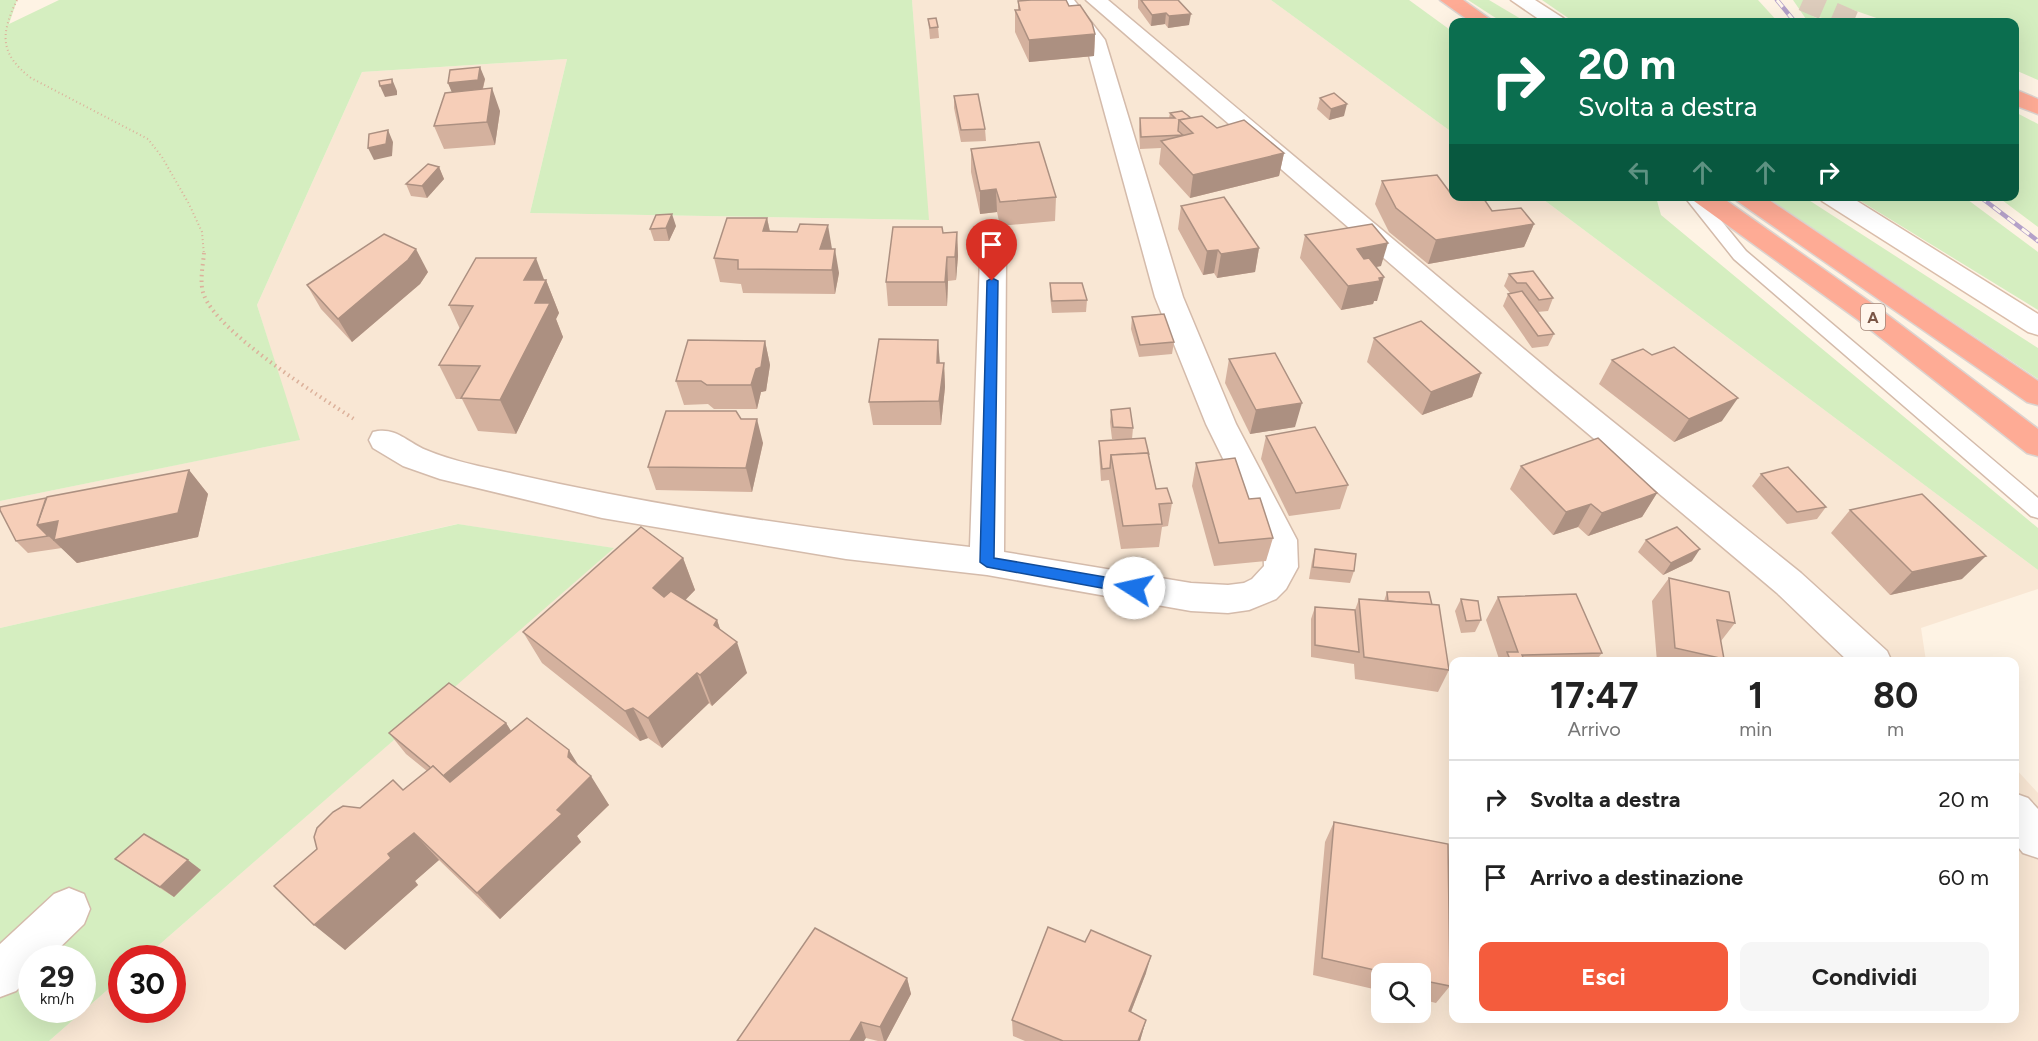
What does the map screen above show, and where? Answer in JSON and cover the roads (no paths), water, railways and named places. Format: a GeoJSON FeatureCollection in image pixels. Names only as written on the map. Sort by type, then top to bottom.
{"type":"FeatureCollection","features":[{"type":"Feature","properties":{"kind":"highway"},"geometry":{"type":"LineString","coordinates":[[1432,0],[1457,18]]}},
{"type":"Feature","properties":{"kind":"highway"},"geometry":{"type":"LineString","coordinates":[[1450,0],[1478,18]]}},
{"type":"Feature","properties":{"kind":"highway"},"geometry":{"type":"LineString","coordinates":[[2019,97],[2038,106]]}},
{"type":"Feature","properties":{"kind":"highway","name":"A"},"geometry":{"type":"LineString","coordinates":[[1710,201],[1867,313],[2038,445]]}},
{"type":"Feature","properties":{"kind":"highway"},"geometry":{"type":"LineString","coordinates":[[1753,201],[2038,395]]}},
{"type":"Feature","properties":{"kind":"street"},"geometry":{"type":"LineString","coordinates":[[384,441],[414,458],[451,471],[602,506],[846,546],[987,562],[1191,597],[1228,599],[1249,596],[1264,589],[1281,567],[1280,540],[1221,424],[1168,297],[1095,40],[1064,0]]}},
{"type":"Feature","properties":{"kind":"street"},"geometry":{"type":"LineString","coordinates":[[1096,0],[1545,382],[1789,583],[1869,657]]}},
{"type":"Feature","properties":{"kind":"street"},"geometry":{"type":"LineString","coordinates":[[1521,0],[1550,18]]}},
{"type":"Feature","properties":{"kind":"street"},"geometry":{"type":"LineString","coordinates":[[1840,201],[2038,326]]}},
{"type":"Feature","properties":{"kind":"street"},"geometry":{"type":"LineString","coordinates":[[987,562],[993,258]]}},
{"type":"Feature","properties":{"kind":"street"},"geometry":{"type":"LineString","coordinates":[[2019,817],[2038,839]]}},
{"type":"Feature","properties":{"kind":"street"},"geometry":{"type":"LineString","coordinates":[[0,975],[69,909]]}},
{"type":"Feature","properties":{"kind":"lane"},"geometry":{"type":"LineString","coordinates":[[1696,201],[1740,255],[2038,510]]}},
{"type":"Feature","properties":{"kind":"tunnel"},"geometry":{"type":"LineString","coordinates":[[1803,0],[1845,18]]}},
{"type":"Feature","properties":{"kind":"railway"},"geometry":{"type":"LineString","coordinates":[[1777,0],[1792,18]]}},
{"type":"Feature","properties":{"kind":"railway"},"geometry":{"type":"LineString","coordinates":[[1986,201],[2038,241]]}}]}
